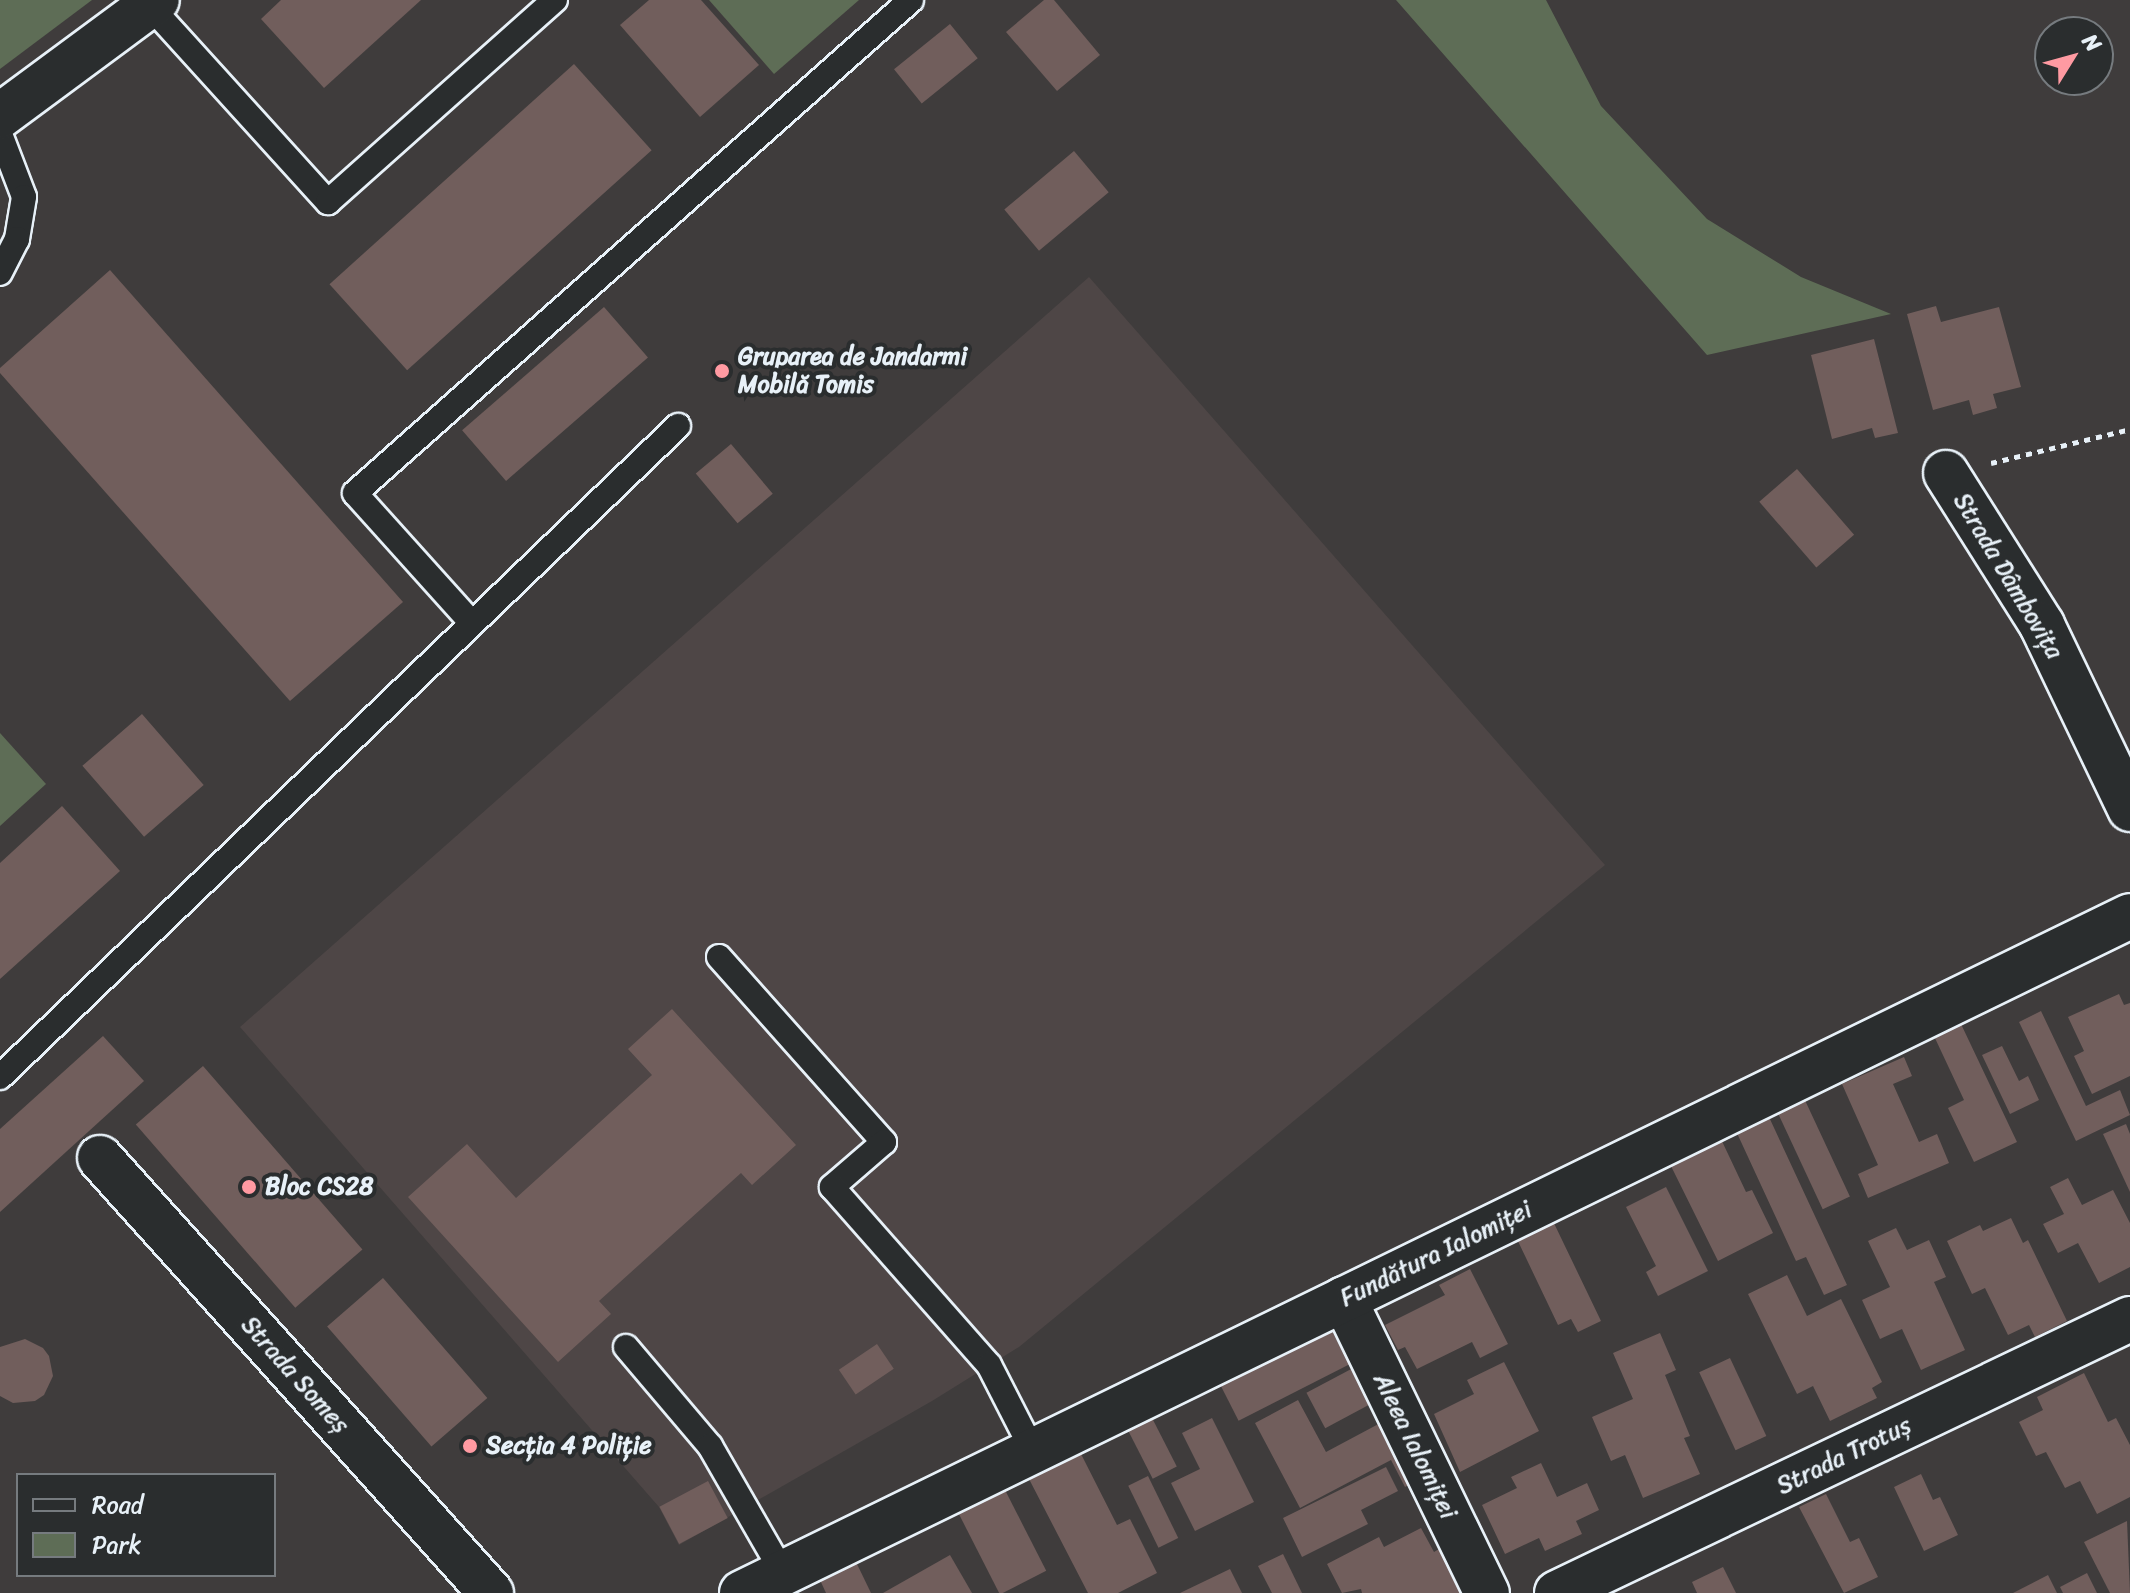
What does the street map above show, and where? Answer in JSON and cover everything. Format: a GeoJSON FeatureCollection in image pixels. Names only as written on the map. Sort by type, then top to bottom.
{"type":"FeatureCollection","features":[{"type":"Feature","properties":{"kind":"street"},"geometry":{"type":"LineString","coordinates":[[0,116],[154,3]]}},
{"type":"Feature","properties":{"kind":"street","name":"Strada Dâmbovița"},"geometry":{"type":"LineString","coordinates":[[1946,473],[2042,625],[2130,809]]}},
{"type":"Feature","properties":{"kind":"street","name":"Fundătura Ialomiței"},"geometry":{"type":"LineString","coordinates":[[742,1593],[2130,916]]}},
{"type":"Feature","properties":{"kind":"street","name":"Strada Someș"},"geometry":{"type":"LineString","coordinates":[[100,1158],[491,1593]]}},
{"type":"Feature","properties":{"kind":"street","name":"Aleea Ialomiței"},"geometry":{"type":"LineString","coordinates":[[1344,1299],[1487,1593]]}},
{"type":"Feature","properties":{"kind":"street","name":"Strada Trotuș"},"geometry":{"type":"LineString","coordinates":[[1557,1593],[2130,1319]]}},
{"type":"Feature","properties":{"kind":"lane"},"geometry":{"type":"LineString","coordinates":[[154,3],[328,202],[555,0]]}},
{"type":"Feature","properties":{"kind":"lane"},"geometry":{"type":"LineString","coordinates":[[471,622],[355,493],[911,0]]}},
{"type":"Feature","properties":{"kind":"lane"},"geometry":{"type":"LineString","coordinates":[[0,134],[24,197],[17,239],[0,273]]}},
{"type":"Feature","properties":{"kind":"lane"},"geometry":{"type":"LineString","coordinates":[[0,1077],[678,426]]}},
{"type":"Feature","properties":{"kind":"lane"},"geometry":{"type":"LineString","coordinates":[[719,957],[884,1142],[832,1187],[989,1365],[1033,1451]]}},
{"type":"Feature","properties":{"kind":"lane"},"geometry":{"type":"LineString","coordinates":[[626,1347],[710,1446],[783,1573]]}},
{"type":"Feature","properties":{"kind":"path"},"geometry":{"type":"LineString","coordinates":[[1946,473],[2130,429]]}},
{"type":"Feature","properties":{"kind":"shaded area"},"geometry":{"type":"Polygon","coordinates":[[[1089,277],[1605,865],[1019,1347],[932,1401],[679,1545],[659,1507],[240,1027],[1089,277]]]}},
{"type":"Feature","properties":{"kind":"green space"},"geometry":{"type":"Polygon","coordinates":[[[0,0],[92,0],[0,69],[0,0]]]}},
{"type":"Feature","properties":{"kind":"green space"},"geometry":{"type":"Polygon","coordinates":[[[709,0],[859,0],[774,74],[709,0]]]}},
{"type":"Feature","properties":{"kind":"green space"},"geometry":{"type":"Polygon","coordinates":[[[1396,0],[1546,0],[1601,106],[1707,219],[1801,277],[1891,314],[1707,355],[1396,0]]]}},
{"type":"Feature","properties":{"kind":"green space"},"geometry":{"type":"Polygon","coordinates":[[[0,733],[46,784],[0,826],[0,733]]]}},
{"type":"Feature","properties":{"kind":"building"},"geometry":{"type":"Polygon","coordinates":[[[281,0],[421,0],[324,88],[261,19],[281,0]]]}},
{"type":"Feature","properties":{"kind":"building"},"geometry":{"type":"Polygon","coordinates":[[[649,0],[701,0],[759,65],[700,117],[620,25],[649,0]]]}},
{"type":"Feature","properties":{"kind":"building"},"geometry":{"type":"Polygon","coordinates":[[[1044,0],[1054,0],[1100,55],[1057,91],[1006,32],[1044,0]]]}},
{"type":"Feature","properties":{"kind":"building"},"geometry":{"type":"Polygon","coordinates":[[[950,24],[978,58],[922,104],[894,69],[950,24]]]}},
{"type":"Feature","properties":{"kind":"building"},"geometry":{"type":"Polygon","coordinates":[[[574,64],[652,150],[407,370],[330,284],[574,64]]]}},
{"type":"Feature","properties":{"kind":"building"},"geometry":{"type":"Polygon","coordinates":[[[1074,151],[1109,192],[1039,251],[1004,209],[1074,151]]]}},
{"type":"Feature","properties":{"kind":"building"},"geometry":{"type":"Polygon","coordinates":[[[110,270],[403,602],[290,701],[0,373],[0,368],[110,270]]]}},
{"type":"Feature","properties":{"kind":"building"},"geometry":{"type":"Polygon","coordinates":[[[1936,306],[1941,322],[1999,307],[2021,387],[1993,394],[1997,408],[1973,415],[1969,400],[1933,410],[1907,314],[1936,306]]]}},
{"type":"Feature","properties":{"kind":"building"},"geometry":{"type":"Polygon","coordinates":[[[604,307],[648,358],[506,481],[462,430],[604,307]]]}},
{"type":"Feature","properties":{"kind":"building"},"geometry":{"type":"Polygon","coordinates":[[[1874,339],[1898,433],[1875,438],[1872,428],[1832,439],[1811,355],[1874,339]]]}},
{"type":"Feature","properties":{"kind":"building"},"geometry":{"type":"Polygon","coordinates":[[[731,444],[773,494],[738,523],[696,474],[731,444]]]}},
{"type":"Feature","properties":{"kind":"building"},"geometry":{"type":"Polygon","coordinates":[[[1797,469],[1854,535],[1816,567],[1759,502],[1797,469]]]}},
{"type":"Feature","properties":{"kind":"building"},"geometry":{"type":"Polygon","coordinates":[[[142,714],[204,785],[144,837],[82,766],[142,714]]]}},
{"type":"Feature","properties":{"kind":"building"},"geometry":{"type":"Polygon","coordinates":[[[62,806],[120,871],[0,979],[0,863],[62,806]]]}},
{"type":"Feature","properties":{"kind":"building"},"geometry":{"type":"Polygon","coordinates":[[[2119,994],[2124,1005],[2130,1003],[2130,1076],[2092,1094],[2074,1056],[2084,1051],[2068,1017],[2119,994]]]}},
{"type":"Feature","properties":{"kind":"building"},"geometry":{"type":"Polygon","coordinates":[[[672,1009],[796,1145],[752,1185],[741,1173],[599,1301],[611,1314],[558,1362],[408,1197],[467,1144],[516,1198],[652,1075],[628,1049],[672,1009]]]}},
{"type":"Feature","properties":{"kind":"building"},"geometry":{"type":"Polygon","coordinates":[[[2041,1011],[2086,1106],[2120,1090],[2130,1115],[2076,1141],[2019,1022],[2041,1011]]]}},
{"type":"Feature","properties":{"kind":"building"},"geometry":{"type":"Polygon","coordinates":[[[1961,1024],[2017,1142],[1974,1162],[1948,1108],[1964,1100],[1934,1036],[1961,1024]]]}},
{"type":"Feature","properties":{"kind":"building"},"geometry":{"type":"Polygon","coordinates":[[[103,1036],[144,1081],[0,1212],[0,1129],[103,1036]]]}},
{"type":"Feature","properties":{"kind":"building"},"geometry":{"type":"Polygon","coordinates":[[[2002,1046],[2019,1081],[2028,1076],[2039,1100],[2010,1114],[1982,1055],[2002,1046]]]}},
{"type":"Feature","properties":{"kind":"building"},"geometry":{"type":"Polygon","coordinates":[[[1904,1057],[1912,1076],[1893,1084],[1919,1142],[1937,1134],[1949,1163],[1868,1198],[1858,1174],[1878,1165],[1842,1084],[1904,1057]]]}},
{"type":"Feature","properties":{"kind":"building","name":"Bloc CS28"},"geometry":{"type":"Polygon","coordinates":[[[203,1066],[362,1249],[295,1308],[136,1124],[203,1066]]]}},
{"type":"Feature","properties":{"kind":"building"},"geometry":{"type":"Polygon","coordinates":[[[1803,1096],[1850,1197],[1823,1209],[1776,1109],[1803,1096]]]}},
{"type":"Feature","properties":{"kind":"building"},"geometry":{"type":"Polygon","coordinates":[[[1769,1117],[1847,1285],[1824,1295],[1806,1257],[1796,1261],[1736,1131],[1769,1117]]]}},
{"type":"Feature","properties":{"kind":"building"},"geometry":{"type":"Polygon","coordinates":[[[2126,1124],[2130,1134],[2130,1192],[2103,1134],[2126,1124]]]}},
{"type":"Feature","properties":{"kind":"building"},"geometry":{"type":"Polygon","coordinates":[[[1720,1137],[1746,1192],[1752,1190],[1773,1233],[1718,1261],[1669,1162],[1720,1137]]]}},
{"type":"Feature","properties":{"kind":"building"},"geometry":{"type":"Polygon","coordinates":[[[2068,1178],[2082,1205],[2113,1190],[2130,1223],[2130,1267],[2099,1283],[2078,1243],[2058,1253],[2043,1224],[2064,1214],[2050,1187],[2068,1178]]]}},
{"type":"Feature","properties":{"kind":"building"},"geometry":{"type":"Polygon","coordinates":[[[1666,1187],[1708,1271],[1658,1296],[1646,1272],[1656,1266],[1626,1207],[1666,1187]]]}},
{"type":"Feature","properties":{"kind":"building"},"geometry":{"type":"Polygon","coordinates":[[[1551,1217],[1601,1321],[1578,1332],[1571,1319],[1558,1325],[1515,1235],[1551,1217]]]}},
{"type":"Feature","properties":{"kind":"building"},"geometry":{"type":"Polygon","coordinates":[[[2011,1218],[2023,1243],[2028,1240],[2067,1321],[2035,1337],[2029,1325],[2008,1335],[1985,1288],[1972,1294],[1947,1241],[1980,1225],[1983,1231],[2011,1218]]]}},
{"type":"Feature","properties":{"kind":"building"},"geometry":{"type":"Polygon","coordinates":[[[1896,1228],[1907,1250],[1929,1240],[1946,1277],[1934,1282],[1965,1350],[1921,1370],[1902,1329],[1880,1339],[1862,1300],[1890,1287],[1868,1241],[1896,1228]]]}},
{"type":"Feature","properties":{"kind":"building"},"geometry":{"type":"Polygon","coordinates":[[[1470,1269],[1508,1344],[1480,1358],[1472,1342],[1417,1369],[1405,1347],[1398,1350],[1385,1325],[1445,1295],[1439,1285],[1470,1269]]]}},
{"type":"Feature","properties":{"kind":"building"},"geometry":{"type":"Polygon","coordinates":[[[1787,1275],[1807,1316],[1841,1299],[1882,1382],[1872,1388],[1877,1398],[1830,1421],[1813,1386],[1797,1394],[1748,1294],[1787,1275]]]}},
{"type":"Feature","properties":{"kind":"building"},"geometry":{"type":"Polygon","coordinates":[[[383,1278],[487,1398],[431,1447],[327,1327],[383,1278]]]}},
{"type":"Feature","properties":{"kind":"building"},"geometry":{"type":"Polygon","coordinates":[[[1330,1327],[1349,1364],[1239,1421],[1220,1383],[1330,1327]]]}},
{"type":"Feature","properties":{"kind":"building"},"geometry":{"type":"Polygon","coordinates":[[[1660,1333],[1676,1370],[1665,1375],[1690,1436],[1684,1438],[1700,1474],[1643,1498],[1625,1455],[1611,1461],[1592,1417],[1633,1399],[1613,1353],[1660,1333]]]}},
{"type":"Feature","properties":{"kind":"building"},"geometry":{"type":"Polygon","coordinates":[[[25,1339],[43,1348],[49,1356],[53,1376],[44,1395],[35,1401],[13,1403],[0,1396],[0,1347],[25,1339]]]}},
{"type":"Feature","properties":{"kind":"building"},"geometry":{"type":"Polygon","coordinates":[[[877,1344],[894,1369],[856,1395],[839,1370],[877,1344]]]}},
{"type":"Feature","properties":{"kind":"building"},"geometry":{"type":"Polygon","coordinates":[[[1730,1358],[1766,1436],[1736,1450],[1699,1372],[1730,1358]]]}},
{"type":"Feature","properties":{"kind":"building"},"geometry":{"type":"Polygon","coordinates":[[[1504,1362],[1539,1431],[1460,1472],[1434,1414],[1474,1394],[1467,1380],[1504,1362]]]}},
{"type":"Feature","properties":{"kind":"building"},"geometry":{"type":"Polygon","coordinates":[[[1355,1367],[1374,1402],[1325,1428],[1306,1393],[1355,1367]]]}},
{"type":"Feature","properties":{"kind":"building"},"geometry":{"type":"Polygon","coordinates":[[[2084,1373],[2108,1422],[2116,1418],[2130,1445],[2130,1497],[2097,1514],[2080,1481],[2065,1488],[2046,1452],[2036,1456],[2019,1422],[2043,1410],[2037,1397],[2084,1373]]]}},
{"type":"Feature","properties":{"kind":"building"},"geometry":{"type":"Polygon","coordinates":[[[1298,1400],[1326,1452],[1386,1420],[1417,1480],[1405,1487],[1391,1460],[1300,1508],[1255,1423],[1298,1400]]]}},
{"type":"Feature","properties":{"kind":"building"},"geometry":{"type":"Polygon","coordinates":[[[1150,1414],[1177,1467],[1153,1479],[1126,1426],[1150,1414]]]}},
{"type":"Feature","properties":{"kind":"building"},"geometry":{"type":"Polygon","coordinates":[[[1212,1418],[1254,1502],[1195,1531],[1171,1483],[1200,1469],[1182,1433],[1212,1418]]]}},
{"type":"Feature","properties":{"kind":"building"},"geometry":{"type":"Polygon","coordinates":[[[1080,1452],[1117,1525],[1130,1519],[1157,1573],[1118,1593],[1088,1593],[1029,1479],[1080,1452]]]}},
{"type":"Feature","properties":{"kind":"building"},"geometry":{"type":"Polygon","coordinates":[[[1541,1463],[1557,1497],[1587,1483],[1599,1510],[1576,1521],[1582,1534],[1545,1551],[1539,1538],[1505,1554],[1482,1505],[1517,1488],[1511,1477],[1541,1463]]]}},
{"type":"Feature","properties":{"kind":"building"},"geometry":{"type":"Polygon","coordinates":[[[1386,1467],[1398,1491],[1361,1510],[1368,1524],[1302,1557],[1283,1518],[1386,1467]]]}},
{"type":"Feature","properties":{"kind":"building"},"geometry":{"type":"Polygon","coordinates":[[[1921,1474],[1933,1500],[1940,1497],[1958,1535],[1924,1551],[1894,1487],[1921,1474]]]}},
{"type":"Feature","properties":{"kind":"building"},"geometry":{"type":"Polygon","coordinates":[[[1148,1476],[1178,1538],[1158,1548],[1128,1486],[1148,1476]]]}},
{"type":"Feature","properties":{"kind":"building"},"geometry":{"type":"Polygon","coordinates":[[[708,1481],[728,1518],[679,1544],[659,1507],[708,1481]]]}},
{"type":"Feature","properties":{"kind":"building"},"geometry":{"type":"Polygon","coordinates":[[[1004,1488],[1046,1571],[999,1593],[958,1512],[1004,1488]]]}},
{"type":"Feature","properties":{"kind":"building"},"geometry":{"type":"Polygon","coordinates":[[[1826,1494],[1850,1542],[1859,1538],[1878,1577],[1844,1593],[1799,1507],[1826,1494]]]}},
{"type":"Feature","properties":{"kind":"building"},"geometry":{"type":"Polygon","coordinates":[[[2127,1521],[2130,1593],[2110,1593],[2084,1542],[2127,1521]]]}},
{"type":"Feature","properties":{"kind":"building"},"geometry":{"type":"Polygon","coordinates":[[[1421,1528],[1434,1552],[1449,1543],[1465,1593],[1362,1593],[1361,1589],[1342,1593],[1327,1564],[1379,1537],[1384,1547],[1421,1528]]]}},
{"type":"Feature","properties":{"kind":"building"},"geometry":{"type":"Polygon","coordinates":[[[1283,1554],[1302,1593],[1272,1593],[1258,1566],[1283,1554]]]}},
{"type":"Feature","properties":{"kind":"building"},"geometry":{"type":"Polygon","coordinates":[[[950,1555],[972,1593],[883,1593],[950,1555]]]}},
{"type":"Feature","properties":{"kind":"building"},"geometry":{"type":"Polygon","coordinates":[[[856,1562],[871,1593],[826,1593],[820,1580],[856,1562]]]}},
{"type":"Feature","properties":{"kind":"building"},"geometry":{"type":"Polygon","coordinates":[[[1723,1567],[1736,1593],[1697,1593],[1692,1582],[1723,1567]]]}},
{"type":"Feature","properties":{"kind":"building"},"geometry":{"type":"Polygon","coordinates":[[[1230,1569],[1242,1593],[1180,1593],[1230,1569]]]}},
{"type":"Feature","properties":{"kind":"building"},"geometry":{"type":"Polygon","coordinates":[[[2087,1573],[2097,1593],[2063,1593],[2060,1587],[2087,1573]]]}},
{"type":"Feature","properties":{"kind":"building"},"geometry":{"type":"Polygon","coordinates":[[[2048,1575],[2057,1593],[2013,1593],[2048,1575]]]}},
{"type":"Feature","properties":{"kind":"place","name":"Gruparea de Jandarmi Mobilă Tomis"},"geometry":{"type":"Point","coordinates":[722,371]}},
{"type":"Feature","properties":{"kind":"place","name":"Bloc CS28"},"geometry":{"type":"Point","coordinates":[249,1187]}},
{"type":"Feature","properties":{"kind":"place","name":"Secția 4 Poliție"},"geometry":{"type":"Point","coordinates":[470,1446]}}]}
